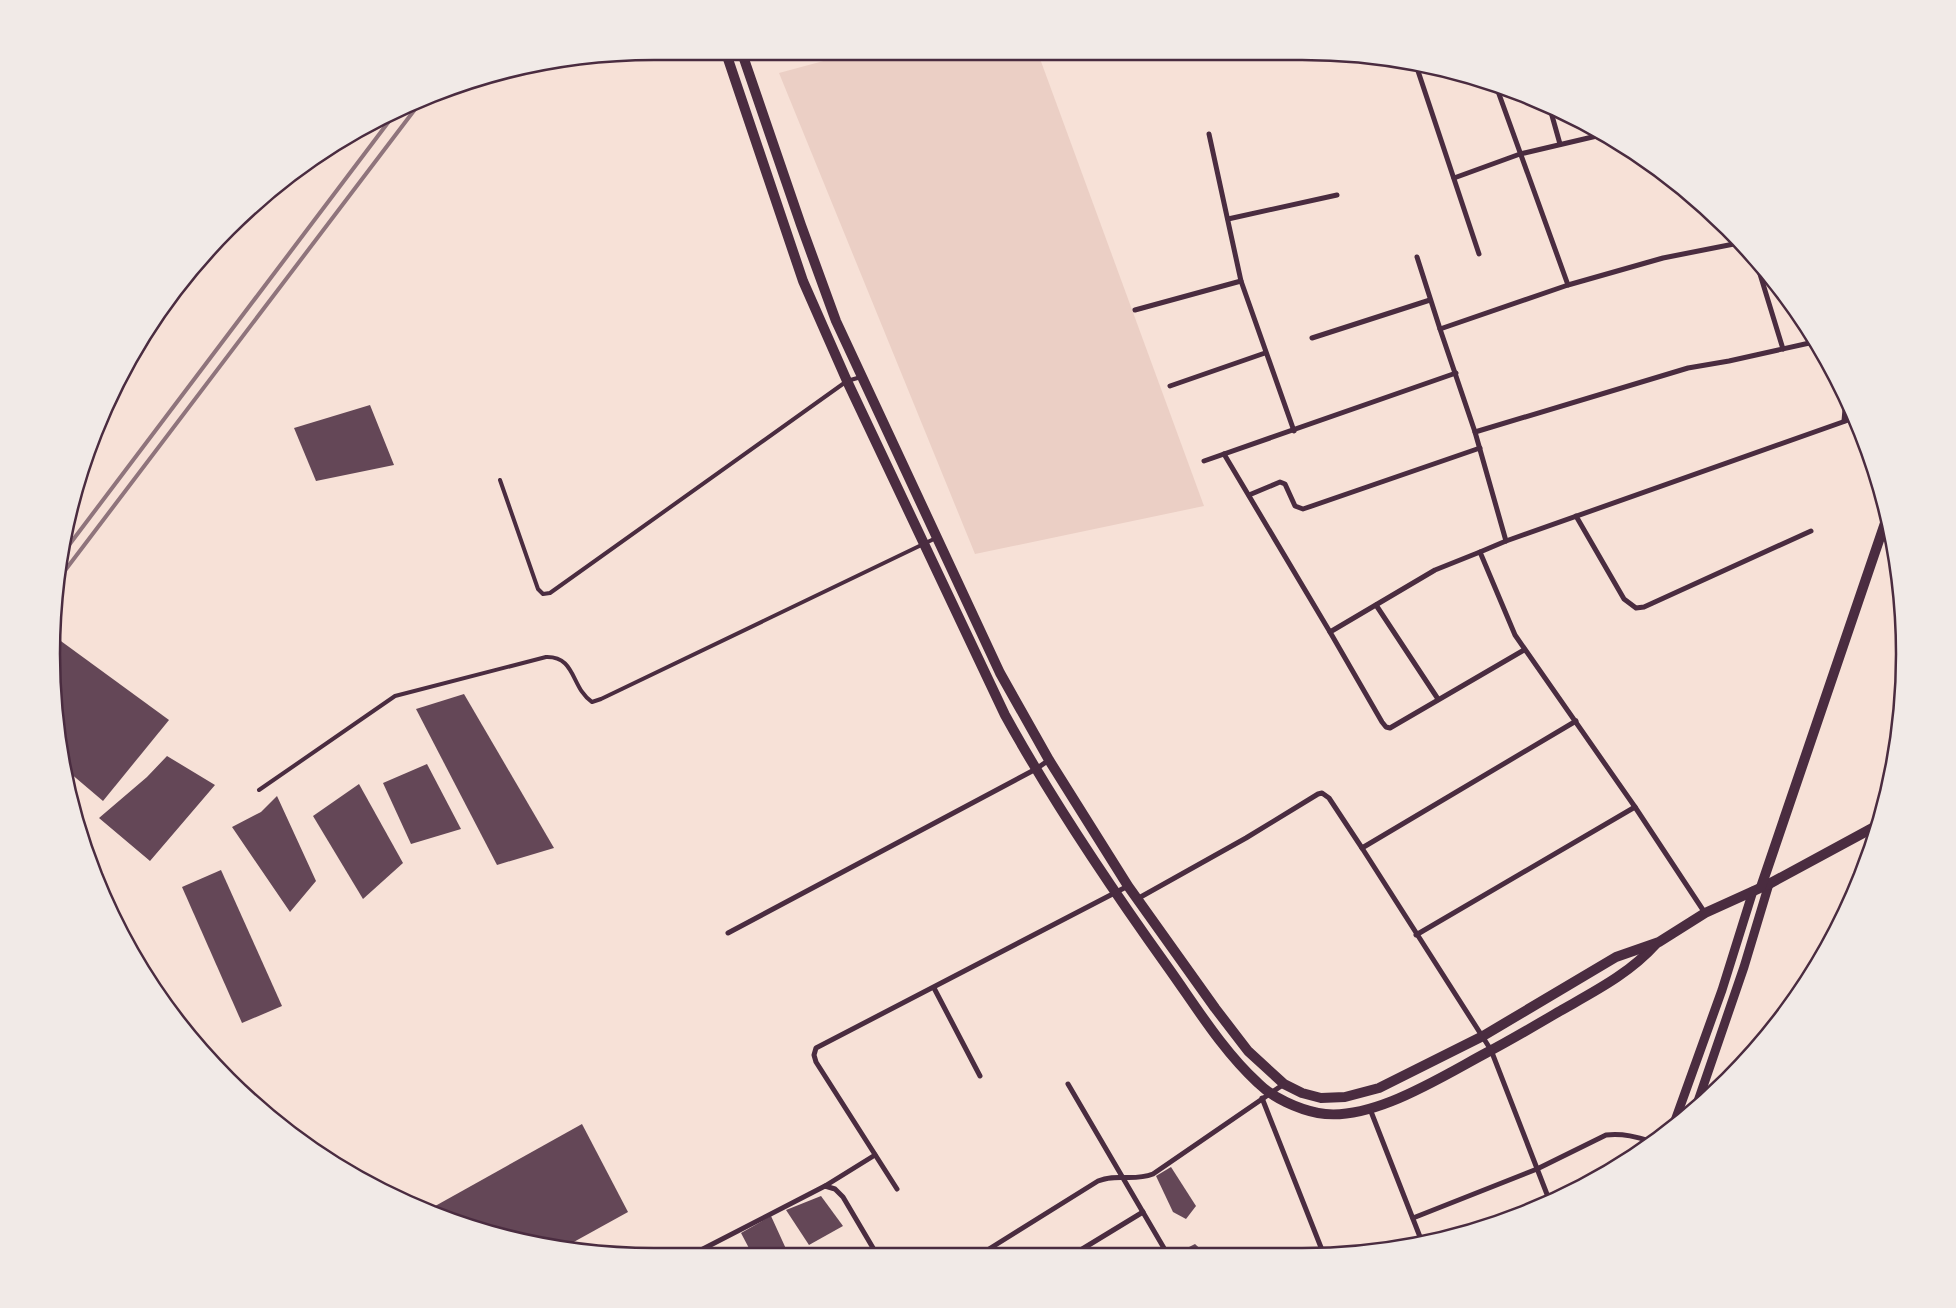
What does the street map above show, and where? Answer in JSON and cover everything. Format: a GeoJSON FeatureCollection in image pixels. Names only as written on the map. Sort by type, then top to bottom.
{"type":"FeatureCollection","features":[{"type":"Feature","properties":{"kind":"main road"},"geometry":{"type":"LineString","coordinates":[[732,60],[803,281],[847,381],[1005,715],[1036,769],[1115,893],[1203,1017],[1266,1096],[1318,1113],[1342,1115],[1370,1109],[1398,1099],[1491,1050],[1618,978],[1643,959],[1659,942]]}},
{"type":"Feature","properties":{"kind":"main road"},"geometry":{"type":"LineString","coordinates":[[744,60],[836,321],[1000,673],[1049,760],[1128,886],[1248,1051],[1284,1084],[1302,1093],[1321,1098],[1345,1097],[1379,1088],[1482,1036],[1616,957],[1659,942],[1705,913],[1761,887],[1869,830]]}},
{"type":"Feature","properties":{"kind":"main road"},"geometry":{"type":"LineString","coordinates":[[1761,887],[1883,529]]}},
{"type":"Feature","properties":{"kind":"street"},"geometry":{"type":"LineString","coordinates":[[1418,71],[1479,254]]}},
{"type":"Feature","properties":{"kind":"street"},"geometry":{"type":"LineString","coordinates":[[1499,94],[1568,285]]}},
{"type":"Feature","properties":{"kind":"street"},"geometry":{"type":"LineString","coordinates":[[1552,115],[1560,144]]}},
{"type":"Feature","properties":{"kind":"street"},"geometry":{"type":"LineString","coordinates":[[1209,134],[1241,280],[1265,353],[1294,431]]}},
{"type":"Feature","properties":{"kind":"street"},"geometry":{"type":"LineString","coordinates":[[1454,178],[1520,154],[1593,137]]}},
{"type":"Feature","properties":{"kind":"street"},"geometry":{"type":"LineString","coordinates":[[1228,219],[1337,195]]}},
{"type":"Feature","properties":{"kind":"street"},"geometry":{"type":"LineString","coordinates":[[1440,329],[1568,285],[1663,258],[1732,244]]}},
{"type":"Feature","properties":{"kind":"street"},"geometry":{"type":"LineString","coordinates":[[1417,257],[1475,432],[1506,541]]}},
{"type":"Feature","properties":{"kind":"street"},"geometry":{"type":"LineString","coordinates":[[1761,277],[1783,349]]}},
{"type":"Feature","properties":{"kind":"street"},"geometry":{"type":"LineString","coordinates":[[1136,310],[1241,280]]}},
{"type":"Feature","properties":{"kind":"street"},"geometry":{"type":"LineString","coordinates":[[1312,338],[1430,300]]}},
{"type":"Feature","properties":{"kind":"street"},"geometry":{"type":"LineString","coordinates":[[1475,432],[1688,368],[1808,343]]}},
{"type":"Feature","properties":{"kind":"street"},"geometry":{"type":"LineString","coordinates":[[1170,386],[1265,353]]}},
{"type":"Feature","properties":{"kind":"street"},"geometry":{"type":"LineString","coordinates":[[1204,461],[1456,373]]}},
{"type":"Feature","properties":{"kind":"street"},"geometry":{"type":"LineString","coordinates":[[1844,421],[1845,413]]}},
{"type":"Feature","properties":{"kind":"street"},"geometry":{"type":"LineString","coordinates":[[1330,632],[1435,570],[1506,541],[1848,420]]}},
{"type":"Feature","properties":{"kind":"street"},"geometry":{"type":"LineString","coordinates":[[1249,494],[1280,482],[1288,488],[1295,506],[1303,509],[1480,448]]}},
{"type":"Feature","properties":{"kind":"street"},"geometry":{"type":"LineString","coordinates":[[1224,454],[1386,727],[1396,726],[1438,699],[1524,650]]}},
{"type":"Feature","properties":{"kind":"street"},"geometry":{"type":"LineString","coordinates":[[1576,516],[1624,599],[1636,608],[1644,607],[1811,531]]}},
{"type":"Feature","properties":{"kind":"street"},"geometry":{"type":"LineString","coordinates":[[1480,552],[1509,623],[1524,650],[1576,721],[1705,913]]}},
{"type":"Feature","properties":{"kind":"street"},"geometry":{"type":"LineString","coordinates":[[1376,605],[1438,699]]}},
{"type":"Feature","properties":{"kind":"street"},"geometry":{"type":"LineString","coordinates":[[1362,848],[1576,721]]}},
{"type":"Feature","properties":{"kind":"street"},"geometry":{"type":"LineString","coordinates":[[728,933],[1036,769],[1049,760]]}},
{"type":"Feature","properties":{"kind":"street"},"geometry":{"type":"LineString","coordinates":[[1137,899],[1246,838],[1318,794],[1326,794],[1491,1050],[1547,1195]]}},
{"type":"Feature","properties":{"kind":"street"},"geometry":{"type":"LineString","coordinates":[[1416,935],[1635,807]]}},
{"type":"Feature","properties":{"kind":"street"},"geometry":{"type":"LineString","coordinates":[[897,1189],[816,1062],[814,1055],[816,1048],[1128,886]]}},
{"type":"Feature","properties":{"kind":"street"},"geometry":{"type":"LineString","coordinates":[[1700,1096],[1744,967],[1761,887]]}},
{"type":"Feature","properties":{"kind":"street"},"geometry":{"type":"LineString","coordinates":[[1677,1114],[1761,887]]}},
{"type":"Feature","properties":{"kind":"street"},"geometry":{"type":"LineString","coordinates":[[934,988],[980,1076]]}},
{"type":"Feature","properties":{"kind":"street"},"geometry":{"type":"LineString","coordinates":[[1068,1084],[1164,1248]]}},
{"type":"Feature","properties":{"kind":"street"},"geometry":{"type":"LineString","coordinates":[[990,1248],[1098,1181],[1106,1178],[1136,1179],[1153,1174],[1284,1084]]}},
{"type":"Feature","properties":{"kind":"street"},"geometry":{"type":"LineString","coordinates":[[1266,1096],[1321,1248]]}},
{"type":"Feature","properties":{"kind":"street"},"geometry":{"type":"LineString","coordinates":[[1370,1109],[1420,1237]]}},
{"type":"Feature","properties":{"kind":"street"},"geometry":{"type":"LineString","coordinates":[[1413,1218],[1537,1169],[1606,1135],[1629,1135],[1644,1139]]}},
{"type":"Feature","properties":{"kind":"street"},"geometry":{"type":"LineString","coordinates":[[705,1248],[825,1186],[876,1155]]}},
{"type":"Feature","properties":{"kind":"street"},"geometry":{"type":"LineString","coordinates":[[825,1186],[835,1189],[843,1198],[873,1248]]}},
{"type":"Feature","properties":{"kind":"street"},"geometry":{"type":"LineString","coordinates":[[1084,1248],[1143,1212]]}},
{"type":"Feature","properties":{"kind":"lane"},"geometry":{"type":"LineString","coordinates":[[500,480],[538,589],[543,594],[550,593],[847,381],[861,377]]}},
{"type":"Feature","properties":{"kind":"lane"},"geometry":{"type":"LineString","coordinates":[[259,790],[395,696],[546,657],[555,657],[564,660],[585,698],[592,702],[601,700],[938,538]]}},
{"type":"Feature","properties":{"kind":"shaded area"},"geometry":{"type":"Polygon","coordinates":[[[827,60],[1040,60],[1204,506],[975,554],[779,73],[827,60]]]}},
{"type":"Feature","properties":{"kind":"building"},"geometry":{"type":"Polygon","coordinates":[[[370,405],[394,465],[316,481],[294,428],[370,405]]]}},
{"type":"Feature","properties":{"kind":"building"},"geometry":{"type":"Polygon","coordinates":[[[60,641],[169,720],[103,801],[72,775],[61,693],[60,641]]]}},
{"type":"Feature","properties":{"kind":"building"},"geometry":{"type":"Polygon","coordinates":[[[464,694],[554,848],[497,865],[416,709],[464,694]]]}},
{"type":"Feature","properties":{"kind":"building"},"geometry":{"type":"Polygon","coordinates":[[[167,756],[215,785],[150,861],[99,818],[147,777],[167,756]]]}},
{"type":"Feature","properties":{"kind":"building"},"geometry":{"type":"Polygon","coordinates":[[[427,764],[461,829],[411,844],[383,783],[427,764]]]}},
{"type":"Feature","properties":{"kind":"building"},"geometry":{"type":"Polygon","coordinates":[[[359,784],[403,863],[363,899],[313,816],[359,784]]]}},
{"type":"Feature","properties":{"kind":"building"},"geometry":{"type":"Polygon","coordinates":[[[277,796],[316,881],[290,912],[232,827],[261,812],[277,796]]]}},
{"type":"Feature","properties":{"kind":"building"},"geometry":{"type":"Polygon","coordinates":[[[221,870],[282,1006],[242,1023],[182,887],[221,870]]]}},
{"type":"Feature","properties":{"kind":"building"},"geometry":{"type":"Polygon","coordinates":[[[582,1124],[628,1212],[573,1242],[500,1228],[435,1206],[582,1124]]]}},
{"type":"Feature","properties":{"kind":"building"},"geometry":{"type":"Polygon","coordinates":[[[1171,1167],[1196,1206],[1186,1219],[1173,1212],[1156,1176],[1171,1167]]]}},
{"type":"Feature","properties":{"kind":"building"},"geometry":{"type":"Polygon","coordinates":[[[821,1196],[843,1226],[809,1245],[786,1210],[821,1196]]]}},
{"type":"Feature","properties":{"kind":"building"},"geometry":{"type":"Polygon","coordinates":[[[771,1216],[786,1248],[749,1248],[741,1233],[771,1216]]]}},
{"type":"Feature","properties":{"kind":"building"},"geometry":{"type":"Polygon","coordinates":[[[1195,1244],[1199,1248],[1187,1248],[1195,1244]]]}},
{"type":"Feature","properties":{"kind":"railway"},"geometry":{"type":"LineString","coordinates":[[66,569],[414,111]]}},
{"type":"Feature","properties":{"kind":"railway"},"geometry":{"type":"LineString","coordinates":[[70,544],[388,123]]}}]}
